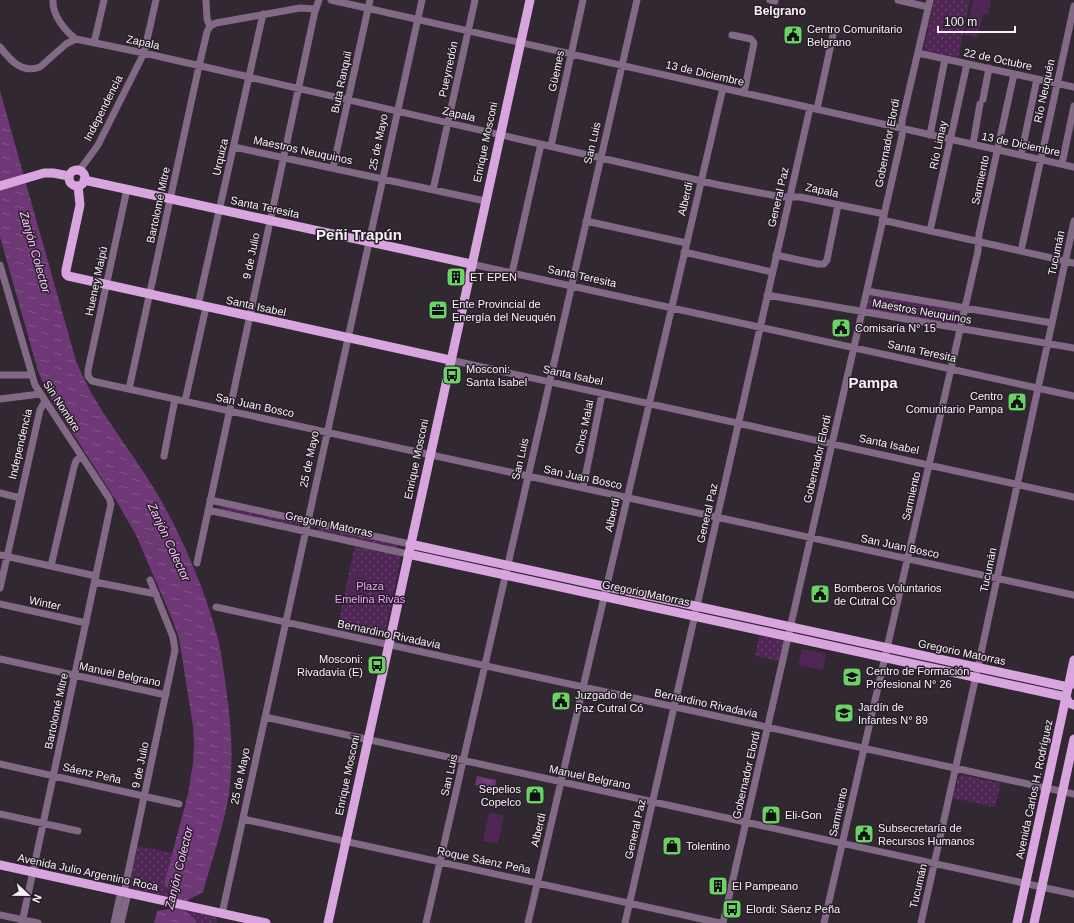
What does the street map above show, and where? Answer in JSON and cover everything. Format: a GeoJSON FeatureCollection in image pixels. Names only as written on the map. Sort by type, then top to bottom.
{"type":"FeatureCollection","features":[{"type":"Feature","properties":{"kind":"main road","name":"Enrique Mosconi"},"geometry":{"type":"LineString","coordinates":[[328,923],[519,42],[530,0]]}},
{"type":"Feature","properties":{"kind":"main road"},"geometry":{"type":"LineString","coordinates":[[79,170],[84,174],[81,183],[71,184],[69,176],[74,171],[79,170]]}},
{"type":"Feature","properties":{"kind":"main road"},"geometry":{"type":"LineString","coordinates":[[0,186],[47,173],[69,176]]}},
{"type":"Feature","properties":{"kind":"main road","name":"Santa Teresita"},"geometry":{"type":"LineString","coordinates":[[81,183],[127,189],[471,264]]}},
{"type":"Feature","properties":{"kind":"main road","name":"Santa Isabel"},"geometry":{"type":"LineString","coordinates":[[81,183],[80,205],[66,270],[67,276],[450,360]]}},
{"type":"Feature","properties":{"kind":"main road","name":"Gregorio Matorras"},"geometry":{"type":"LineString","coordinates":[[410,544],[887,648],[1071,684]]}},
{"type":"Feature","properties":{"kind":"main road","name":"Gregorio Matorras"},"geometry":{"type":"LineString","coordinates":[[408,554],[1066,697]]}},
{"type":"Feature","properties":{"kind":"main road","name":"Avenida Carlos H. Rodríguez"},"geometry":{"type":"LineString","coordinates":[[1017,923],[1066,697],[1071,684],[1074,660]]}},
{"type":"Feature","properties":{"kind":"main road"},"geometry":{"type":"LineString","coordinates":[[1066,697],[1069,703],[1074,705]]}},
{"type":"Feature","properties":{"kind":"main road"},"geometry":{"type":"LineString","coordinates":[[1034,923],[1074,739]]}},
{"type":"Feature","properties":{"kind":"main road","name":"Avenida Julio Argentino Roca"},"geometry":{"type":"LineString","coordinates":[[0,864],[266,923]]}},
{"type":"Feature","properties":{"kind":"main road","name":"25 de Mayo"},"geometry":{"type":"LineString","coordinates":[[220,923],[222,914]]}},
{"type":"Feature","properties":{"kind":"street"},"geometry":{"type":"LineString","coordinates":[[0,47],[15,64],[21,67],[35,69],[40,67],[66,44],[76,39],[68,33],[56,14],[53,6],[53,0]]}},
{"type":"Feature","properties":{"kind":"street"},"geometry":{"type":"LineString","coordinates":[[94,43],[104,0]]}},
{"type":"Feature","properties":{"kind":"street","name":"Independencia"},"geometry":{"type":"LineString","coordinates":[[79,170],[97,147],[144,53],[156,0]]}},
{"type":"Feature","properties":{"kind":"street"},"geometry":{"type":"LineString","coordinates":[[206,0],[207,18],[210,26],[216,23],[263,14],[303,8],[316,9]]}},
{"type":"Feature","properties":{"kind":"street","name":"9 de Julio"},"geometry":{"type":"LineString","coordinates":[[197,563],[298,88],[319,0]]}},
{"type":"Feature","properties":{"kind":"street","name":"13 de Diciembre"},"geometry":{"type":"LineString","coordinates":[[331,0],[1074,167]]}},
{"type":"Feature","properties":{"kind":"street","name":"Buta Ranquil"},"geometry":{"type":"LineString","coordinates":[[333,168],[370,0]]}},
{"type":"Feature","properties":{"kind":"street","name":"25 de Mayo"},"geometry":{"type":"LineString","coordinates":[[222,914],[422,0]]}},
{"type":"Feature","properties":{"kind":"street","name":"Pueyrredón"},"geometry":{"type":"LineString","coordinates":[[433,190],[475,0]]}},
{"type":"Feature","properties":{"kind":"street","name":"Güemes"},"geometry":{"type":"LineString","coordinates":[[550,146],[583,0]]}},
{"type":"Feature","properties":{"kind":"street","name":"San Luis"},"geometry":{"type":"LineString","coordinates":[[426,923],[637,0]]}},
{"type":"Feature","properties":{"kind":"street"},"geometry":{"type":"LineString","coordinates":[[898,0],[929,4]]}},
{"type":"Feature","properties":{"kind":"street","name":"Gobernador Elordi"},"geometry":{"type":"LineString","coordinates":[[723,923],[902,134],[902,121],[929,4]]}},
{"type":"Feature","properties":{"kind":"street","name":"Río Neuquén"},"geometry":{"type":"LineString","coordinates":[[1021,251],[1074,6]]}},
{"type":"Feature","properties":{"kind":"street","name":"Urquiza"},"geometry":{"type":"LineString","coordinates":[[185,401],[219,209],[263,14]]}},
{"type":"Feature","properties":{"kind":"street","name":"Bartolomé Mitre"},"geometry":{"type":"LineString","coordinates":[[129,389],[207,32],[210,26]]}},
{"type":"Feature","properties":{"kind":"street"},"geometry":{"type":"LineString","coordinates":[[732,35],[752,40],[754,43],[744,93]]}},
{"type":"Feature","properties":{"kind":"street","name":"General Paz"},"geometry":{"type":"LineString","coordinates":[[625,923],[789,197],[833,35]]}},
{"type":"Feature","properties":{"kind":"street","name":"Zapala"},"geometry":{"type":"LineString","coordinates":[[76,39],[144,53],[701,181],[780,197],[799,196],[883,217],[930,231],[1074,263]]}},
{"type":"Feature","properties":{"kind":"street","name":"22 de Octubre"},"geometry":{"type":"LineString","coordinates":[[918,53],[1074,87]]}},
{"type":"Feature","properties":{"kind":"street"},"geometry":{"type":"LineString","coordinates":[[930,135],[945,59]]}},
{"type":"Feature","properties":{"kind":"street","name":"Río Limay"},"geometry":{"type":"LineString","coordinates":[[930,231],[967,64]]}},
{"type":"Feature","properties":{"kind":"street"},"geometry":{"type":"LineString","coordinates":[[972,144],[989,68]]}},
{"type":"Feature","properties":{"kind":"street","name":"Sarmiento"},"geometry":{"type":"LineString","coordinates":[[824,923],[979,249],[979,234],[1014,74]]}},
{"type":"Feature","properties":{"kind":"street"},"geometry":{"type":"LineString","coordinates":[[1021,155],[1037,79]]}},
{"type":"Feature","properties":{"kind":"street","name":"Alberdi"},"geometry":{"type":"LineString","coordinates":[[528,923],[723,88]]}},
{"type":"Feature","properties":{"kind":"street"},"geometry":{"type":"LineString","coordinates":[[1062,164],[1074,106]]}},
{"type":"Feature","properties":{"kind":"street"},"geometry":{"type":"LineString","coordinates":[[512,273],[541,144]]}},
{"type":"Feature","properties":{"kind":"street","name":"Maestros Neuquinos"},"geometry":{"type":"LineString","coordinates":[[234,147],[485,201]]}},
{"type":"Feature","properties":{"kind":"street","name":"Hueney Maipú"},"geometry":{"type":"LineString","coordinates":[[89,378],[88,370],[127,189]]}},
{"type":"Feature","properties":{"kind":"street"},"geometry":{"type":"LineString","coordinates":[[776,254],[818,264],[824,264],[827,260],[838,205]]}},
{"type":"Feature","properties":{"kind":"street"},"geometry":{"type":"LineString","coordinates":[[586,221],[686,244]]}},
{"type":"Feature","properties":{"kind":"street","name":"Tucumán"},"geometry":{"type":"LineString","coordinates":[[921,923],[976,677],[1074,221]]}},
{"type":"Feature","properties":{"kind":"street"},"geometry":{"type":"LineString","coordinates":[[684,252],[772,272]]}},
{"type":"Feature","properties":{"kind":"street","name":"Santa Teresita"},"geometry":{"type":"LineString","coordinates":[[471,264],[1074,396]]}},
{"type":"Feature","properties":{"kind":"street","name":"Sin Nombre"},"geometry":{"type":"LineString","coordinates":[[0,265],[35,385],[111,503]]}},
{"type":"Feature","properties":{"kind":"street","name":"Maestros Neuquinos"},"geometry":{"type":"LineString","coordinates":[[866,291],[1052,323]]}},
{"type":"Feature","properties":{"kind":"street","name":"Maestros Neuquinos"},"geometry":{"type":"LineString","coordinates":[[767,294],[862,312],[1074,348]]}},
{"type":"Feature","properties":{"kind":"street","name":"Santa Isabel"},"geometry":{"type":"LineString","coordinates":[[450,360],[1074,497]]}},
{"type":"Feature","properties":{"kind":"street"},"geometry":{"type":"LineString","coordinates":[[0,375],[32,375]]}},
{"type":"Feature","properties":{"kind":"street","name":"San Juan Bosco"},"geometry":{"type":"LineString","coordinates":[[89,378],[94,381],[129,389],[1074,595]]}},
{"type":"Feature","properties":{"kind":"street"},"geometry":{"type":"LineString","coordinates":[[0,399],[40,394]]}},
{"type":"Feature","properties":{"kind":"street","name":"Chos Malal"},"geometry":{"type":"LineString","coordinates":[[583,488],[602,394]]}},
{"type":"Feature","properties":{"kind":"street"},"geometry":{"type":"LineString","coordinates":[[164,456],[175,399]]}},
{"type":"Feature","properties":{"kind":"street","name":"Independencia"},"geometry":{"type":"LineString","coordinates":[[0,588],[4,556],[20,498],[40,408],[45,401]]}},
{"type":"Feature","properties":{"kind":"street"},"geometry":{"type":"LineString","coordinates":[[51,566],[74,467],[76,461],[81,456]]}},
{"type":"Feature","properties":{"kind":"street"},"geometry":{"type":"LineString","coordinates":[[0,493],[20,498]]}},
{"type":"Feature","properties":{"kind":"street","name":"Gregorio Matorras"},"geometry":{"type":"LineString","coordinates":[[210,500],[410,544]]}},
{"type":"Feature","properties":{"kind":"street","name":"Bartolomé Mitre"},"geometry":{"type":"LineString","coordinates":[[23,921],[111,503]]}},
{"type":"Feature","properties":{"kind":"street","name":"Gregorio Matorras"},"geometry":{"type":"LineString","coordinates":[[208,510],[408,554]]}},
{"type":"Feature","properties":{"kind":"street"},"geometry":{"type":"LineString","coordinates":[[4,556],[51,566],[156,594]]}},
{"type":"Feature","properties":{"kind":"street"},"geometry":{"type":"LineString","coordinates":[[150,580],[156,594]]}},
{"type":"Feature","properties":{"kind":"street","name":"9 de Julio"},"geometry":{"type":"LineString","coordinates":[[114,923],[124,892],[175,654],[175,643],[156,594]]}},
{"type":"Feature","properties":{"kind":"street","name":"Winter"},"geometry":{"type":"LineString","coordinates":[[0,604],[86,623]]}},
{"type":"Feature","properties":{"kind":"street","name":"Bernardino Rivadavia"},"geometry":{"type":"LineString","coordinates":[[216,607],[1074,794]]}},
{"type":"Feature","properties":{"kind":"street","name":"Manuel Belgrano"},"geometry":{"type":"LineString","coordinates":[[0,659],[166,695]]}},
{"type":"Feature","properties":{"kind":"street","name":"Manuel Belgrano"},"geometry":{"type":"LineString","coordinates":[[265,717],[1074,894]]}},
{"type":"Feature","properties":{"kind":"street","name":"Sáenz Peña"},"geometry":{"type":"LineString","coordinates":[[0,764],[179,804]]}},
{"type":"Feature","properties":{"kind":"street"},"geometry":{"type":"LineString","coordinates":[[0,814],[78,831]]}},
{"type":"Feature","properties":{"kind":"street","name":"Roque Sáenz Peña"},"geometry":{"type":"LineString","coordinates":[[243,819],[720,923]]}},
{"type":"Feature","properties":{"kind":"street","name":"9 de Julio"},"geometry":{"type":"LineString","coordinates":[[121,923],[124,892]]}},
{"type":"Feature","properties":{"kind":"street"},"geometry":{"type":"LineString","coordinates":[[0,915],[38,923]]}},
{"type":"Feature","properties":{"kind":"green space"},"geometry":{"type":"Polygon","coordinates":[[[934,0],[970,0],[958,58],[924,50],[934,0]]]}},
{"type":"Feature","properties":{"kind":"green space"},"geometry":{"type":"Polygon","coordinates":[[[973,0],[991,0],[988,15],[983,14],[977,38],[965,35],[973,0]]]}},
{"type":"Feature","properties":{"kind":"green space"},"geometry":{"type":"Polygon","coordinates":[[[871,295],[961,310],[958,323],[957,325],[868,310],[867,306],[871,295]]]}},
{"type":"Feature","properties":{"kind":"green space"},"geometry":{"type":"Polygon","coordinates":[[[221,506],[300,523],[300,525],[298,527],[221,510],[221,506]]]}},
{"type":"Feature","properties":{"kind":"green space"},"geometry":{"type":"Polygon","coordinates":[[[319,527],[398,544],[398,546],[397,548],[318,531],[319,527]]]}},
{"type":"Feature","properties":{"kind":"green space","name":"Plaza Emelina Rivas"},"geometry":{"type":"Polygon","coordinates":[[[355,545],[399,555],[401,557],[385,634],[382,638],[337,629],[355,545]]]}},
{"type":"Feature","properties":{"kind":"green space"},"geometry":{"type":"Polygon","coordinates":[[[352,571],[370,575],[363,608],[345,604],[352,571]]]}},
{"type":"Feature","properties":{"kind":"green space"},"geometry":{"type":"Polygon","coordinates":[[[760,633],[784,640],[779,661],[755,656],[760,633]]]}},
{"type":"Feature","properties":{"kind":"green space"},"geometry":{"type":"Polygon","coordinates":[[[802,649],[826,654],[823,670],[798,665],[802,649]]]}},
{"type":"Feature","properties":{"kind":"green space"},"geometry":{"type":"Polygon","coordinates":[[[961,775],[1001,783],[995,807],[953,798],[958,778],[961,775]]]}},
{"type":"Feature","properties":{"kind":"green space"},"geometry":{"type":"Polygon","coordinates":[[[489,812],[504,816],[498,844],[483,841],[489,812]]]}},
{"type":"Feature","properties":{"kind":"green space"},"geometry":{"type":"Polygon","coordinates":[[[138,846],[172,853],[164,884],[177,899],[131,888],[129,884],[138,846]]]}},
{"type":"Feature","properties":{"kind":"green space"},"geometry":{"type":"Polygon","coordinates":[[[185,911],[215,916],[217,923],[196,923],[196,920],[185,911]]]}},
{"type":"Feature","properties":{"kind":"water","name":"Zanjón Colector"},"geometry":{"type":"Polygon","coordinates":[[[0,91],[76,361],[102,411],[145,474],[165,507],[184,545],[208,604],[219,643],[228,701],[232,753],[231,780],[218,842],[203,892],[188,900],[185,911],[196,920],[196,923],[154,923],[157,911],[174,908],[177,898],[164,884],[188,794],[193,763],[193,726],[179,638],[136,535],[120,507],[51,399],[38,371],[0,237],[0,91]]]}},
{"type":"Feature","properties":{"kind":"water"},"geometry":{"type":"Polygon","coordinates":[[[477,776],[496,780],[495,789],[475,785],[477,776]]]}},
{"type":"Feature","properties":{"kind":"place","name":"Centro Comunitario Belgrano"},"geometry":{"type":"Point","coordinates":[793,35]}},
{"type":"Feature","properties":{"kind":"place","name":"ET EPEN"},"geometry":{"type":"Point","coordinates":[456,277]}},
{"type":"Feature","properties":{"kind":"place","name":"Ente Provincial de Energía del Neuquén"},"geometry":{"type":"Point","coordinates":[438,310]}},
{"type":"Feature","properties":{"kind":"place","name":"Comisaría N° 15"},"geometry":{"type":"Point","coordinates":[841,328]}},
{"type":"Feature","properties":{"kind":"place","name":"Mosconi: Santa Isabel"},"geometry":{"type":"Point","coordinates":[452,375]}},
{"type":"Feature","properties":{"kind":"place","name":"Centro Comunitario Pampa"},"geometry":{"type":"Point","coordinates":[1017,402]}},
{"type":"Feature","properties":{"kind":"place","name":"Bomberos Voluntarios de Cutral Có"},"geometry":{"type":"Point","coordinates":[820,594]}},
{"type":"Feature","properties":{"kind":"place","name":"Mosconi: Rivadavia (E)"},"geometry":{"type":"Point","coordinates":[377,665]}},
{"type":"Feature","properties":{"kind":"place","name":"Centro de Formación Profesional N° 26"},"geometry":{"type":"Point","coordinates":[852,677]}},
{"type":"Feature","properties":{"kind":"place","name":"Juzgado de Paz Cutral Có"},"geometry":{"type":"Point","coordinates":[561,701]}},
{"type":"Feature","properties":{"kind":"place","name":"Jardín de Infantes N° 89"},"geometry":{"type":"Point","coordinates":[844,713]}},
{"type":"Feature","properties":{"kind":"place","name":"Sepelios Copelco"},"geometry":{"type":"Point","coordinates":[535,795]}},
{"type":"Feature","properties":{"kind":"place","name":"Eli-Gon"},"geometry":{"type":"Point","coordinates":[771,815]}},
{"type":"Feature","properties":{"kind":"place","name":"Subsecretaría de Recursos Humanos"},"geometry":{"type":"Point","coordinates":[864,834]}},
{"type":"Feature","properties":{"kind":"place","name":"Tolentino"},"geometry":{"type":"Point","coordinates":[672,846]}},
{"type":"Feature","properties":{"kind":"place","name":"El Pampeano"},"geometry":{"type":"Point","coordinates":[718,886]}},
{"type":"Feature","properties":{"kind":"place","name":"Elordi: Sáenz Peña"},"geometry":{"type":"Point","coordinates":[732,909]}},
{"type":"Feature","properties":{"kind":"district","name":"Belgrano"},"geometry":{"type":"Point","coordinates":[780,11]}},
{"type":"Feature","properties":{"kind":"district","name":"Peñi Trapún"},"geometry":{"type":"Point","coordinates":[359,234]}},
{"type":"Feature","properties":{"kind":"district","name":"Pampa"},"geometry":{"type":"Point","coordinates":[873,382]}}]}
